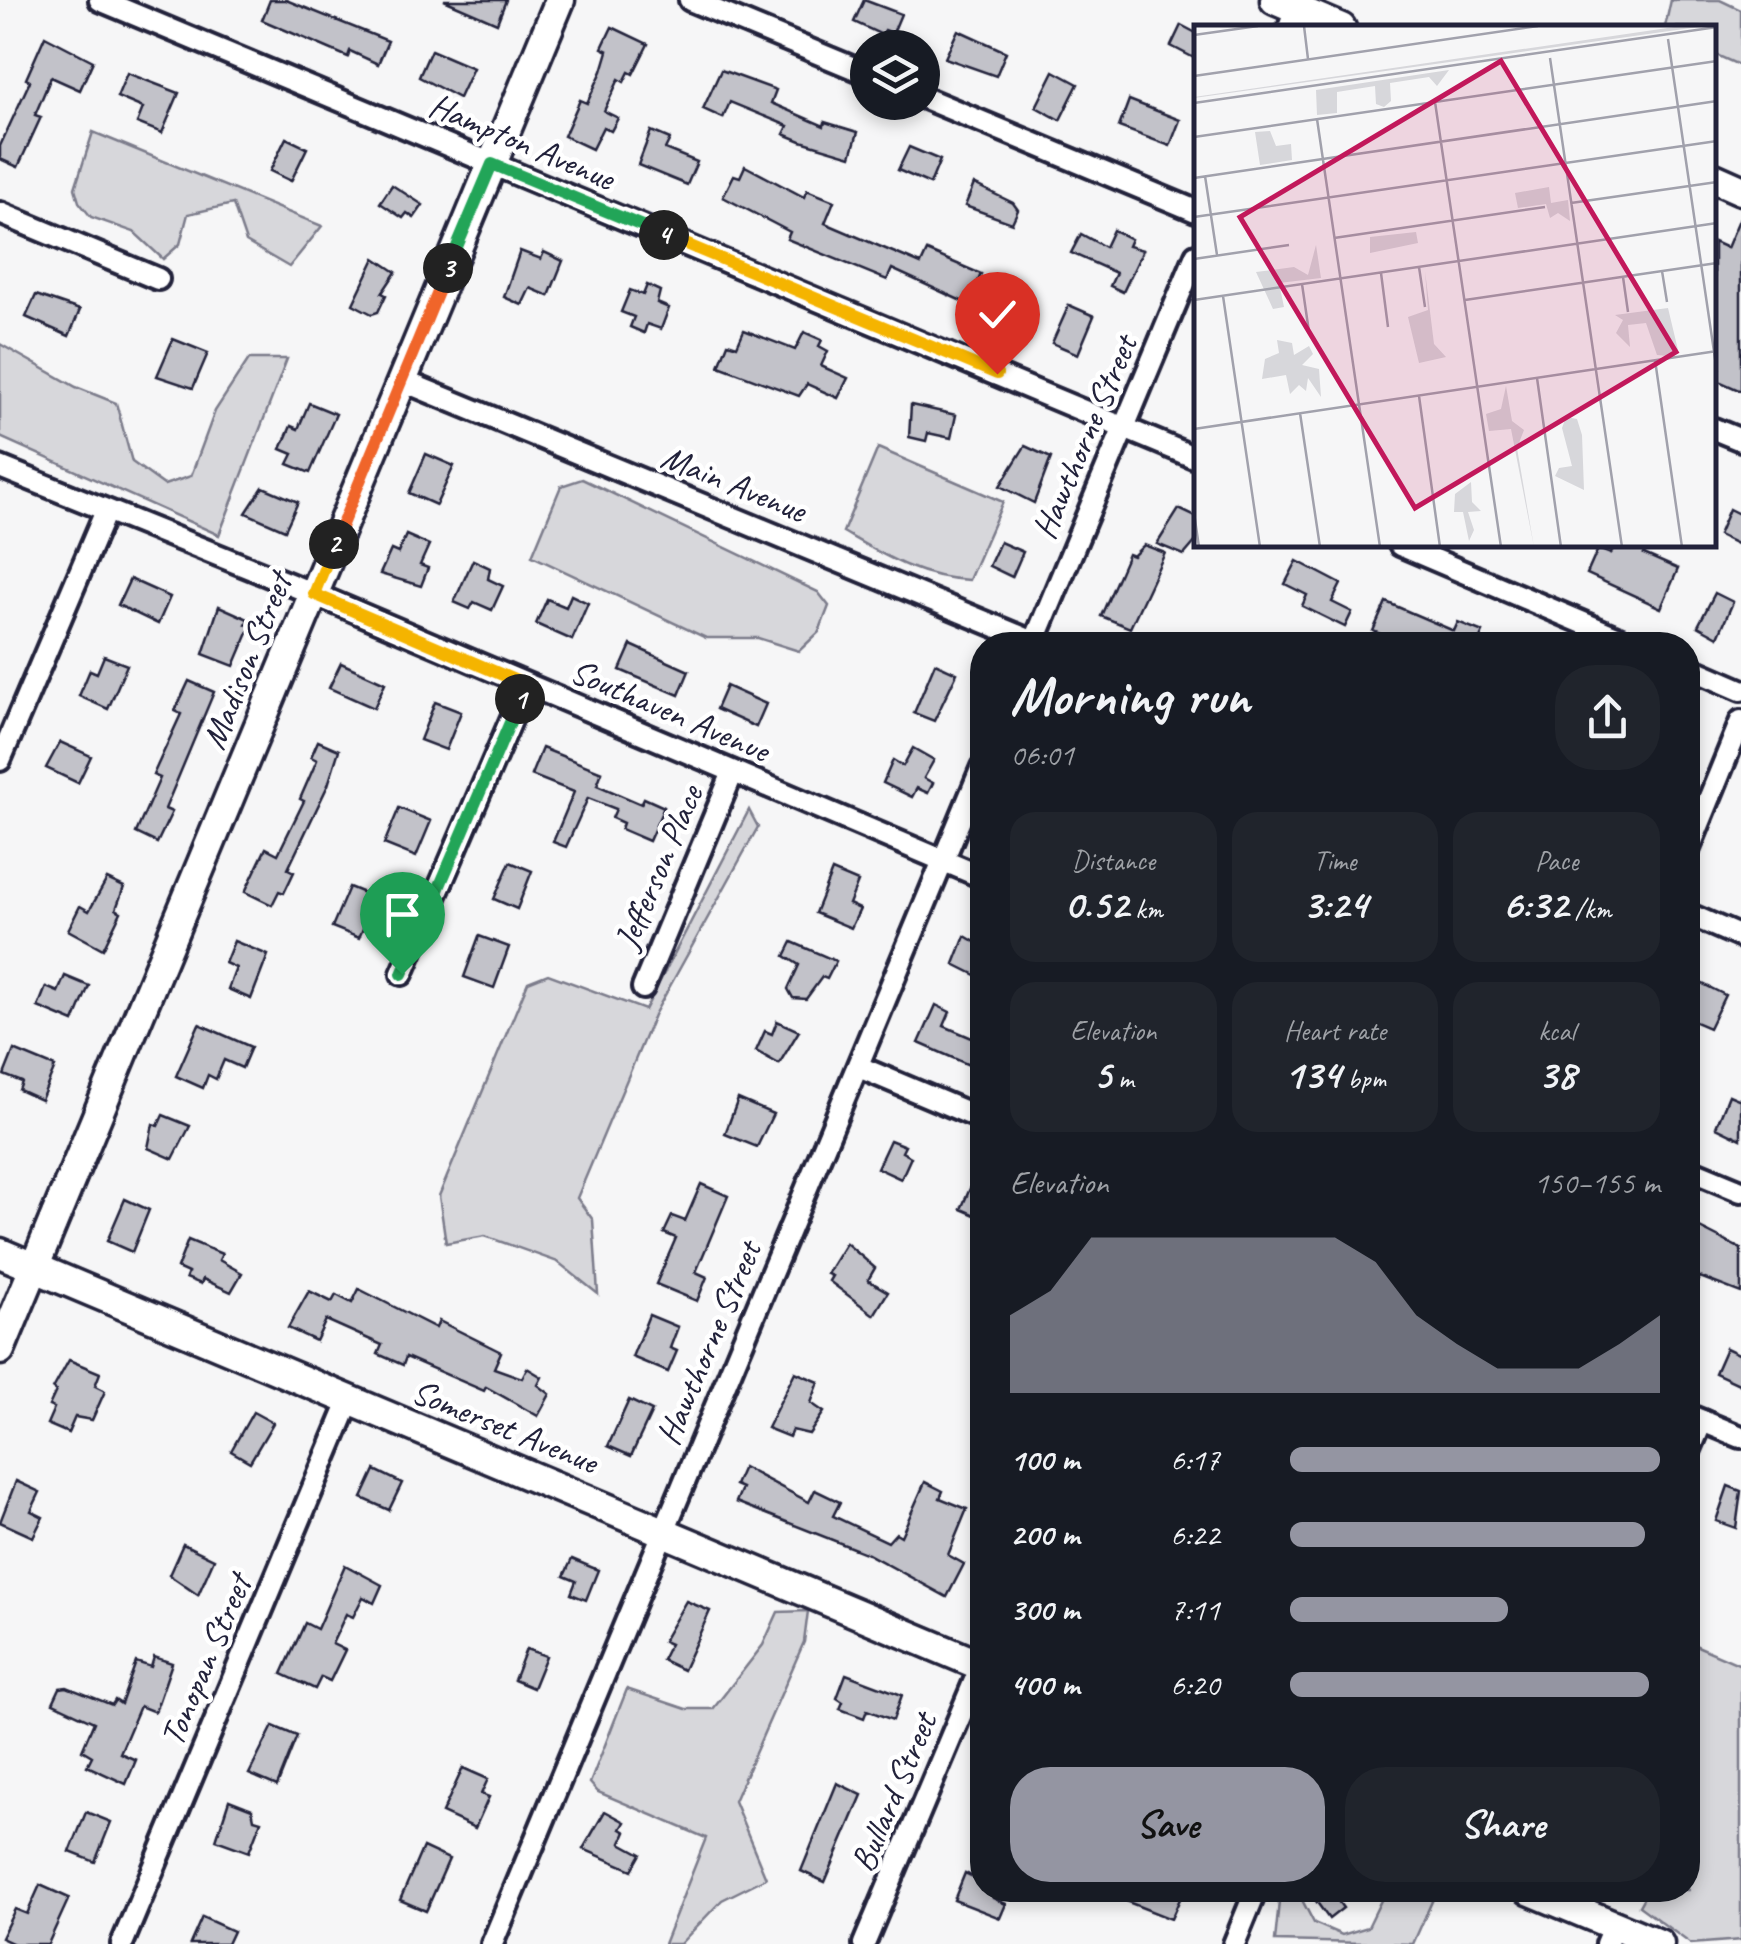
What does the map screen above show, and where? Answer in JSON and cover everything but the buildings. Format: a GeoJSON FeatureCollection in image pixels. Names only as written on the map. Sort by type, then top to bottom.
{"type":"FeatureCollection","features":[{"type":"Feature","properties":{"kind":"street","name":"Hampton Avenue"},"geometry":{"type":"LineString","coordinates":[[100,0],[1194,457]]}},
{"type":"Feature","properties":{"kind":"street","name":"Madison Street"},"geometry":{"type":"LineString","coordinates":[[0,1350],[560,0]]}},
{"type":"Feature","properties":{"kind":"street"},"geometry":{"type":"LineString","coordinates":[[690,0],[850,67]]}},
{"type":"Feature","properties":{"kind":"street"},"geometry":{"type":"LineString","coordinates":[[1287,12],[1331,25]]}},
{"type":"Feature","properties":{"kind":"street"},"geometry":{"type":"LineString","coordinates":[[940,105],[1194,211]]}},
{"type":"Feature","properties":{"kind":"street"},"geometry":{"type":"LineString","coordinates":[[1716,179],[1741,190]]}},
{"type":"Feature","properties":{"kind":"street"},"geometry":{"type":"LineString","coordinates":[[0,213],[158,278]]}},
{"type":"Feature","properties":{"kind":"street","name":"Hawthorne Street"},"geometry":{"type":"LineString","coordinates":[[1041,632],[1194,259]]}},
{"type":"Feature","properties":{"kind":"street","name":"Main Avenue"},"geometry":{"type":"LineString","coordinates":[[401,380],[1007,632]]}},
{"type":"Feature","properties":{"kind":"street"},"geometry":{"type":"LineString","coordinates":[[1716,430],[1741,440]]}},
{"type":"Feature","properties":{"kind":"street","name":"Southaven Avenue"},"geometry":{"type":"LineString","coordinates":[[0,467],[314,594],[970,872]]}},
{"type":"Feature","properties":{"kind":"street"},"geometry":{"type":"LineString","coordinates":[[0,760],[106,511]]}},
{"type":"Feature","properties":{"kind":"street"},"geometry":{"type":"LineString","coordinates":[[1407,548],[1604,632]]}},
{"type":"Feature","properties":{"kind":"street"},"geometry":{"type":"LineString","coordinates":[[1700,673],[1741,690]]}},
{"type":"Feature","properties":{"kind":"street"},"geometry":{"type":"LineString","coordinates":[[402,974],[526,685]]}},
{"type":"Feature","properties":{"kind":"street"},"geometry":{"type":"LineString","coordinates":[[1700,822],[1741,721]]}},
{"type":"Feature","properties":{"kind":"street","name":"Jefferson Place"},"geometry":{"type":"LineString","coordinates":[[642,988],[732,772]]}},
{"type":"Feature","properties":{"kind":"street","name":"Hawthorne Street"},"geometry":{"type":"LineString","coordinates":[[492,1944],[970,797]]}},
{"type":"Feature","properties":{"kind":"street"},"geometry":{"type":"LineString","coordinates":[[1700,919],[1741,937]]}},
{"type":"Feature","properties":{"kind":"street"},"geometry":{"type":"LineString","coordinates":[[859,1067],[970,1114]]}},
{"type":"Feature","properties":{"kind":"street"},"geometry":{"type":"LineString","coordinates":[[1700,1174],[1741,1191]]}},
{"type":"Feature","properties":{"kind":"street","name":"Somerset Avenue"},"geometry":{"type":"LineString","coordinates":[[0,1253],[970,1661]]}},
{"type":"Feature","properties":{"kind":"street","name":"Tonopan Street"},"geometry":{"type":"LineString","coordinates":[[122,1944],[349,1402]]}},
{"type":"Feature","properties":{"kind":"street"},"geometry":{"type":"LineString","coordinates":[[1700,1420],[1741,1437]]}},
{"type":"Feature","properties":{"kind":"street","name":"Bullard Street"},"geometry":{"type":"LineString","coordinates":[[864,1944],[970,1694]]}},
{"type":"Feature","properties":{"kind":"street"},"geometry":{"type":"LineString","coordinates":[[1234,1944],[1251,1902]]}},
{"type":"Feature","properties":{"kind":"street"},"geometry":{"type":"LineString","coordinates":[[1551,1902],[1610,1935],[1660,1944]]}},
{"type":"Feature","properties":{"kind":"shaded area"},"geometry":{"type":"Polygon","coordinates":[[[1671,0],[1720,0],[1741,10],[1741,66],[1716,55],[1716,25],[1665,25],[1671,0]]]}},
{"type":"Feature","properties":{"kind":"shaded area"},"geometry":{"type":"Polygon","coordinates":[[[93,132],[322,226],[289,267],[246,242],[233,204],[188,214],[180,244],[163,259],[134,232],[91,217],[79,202],[75,188],[93,132]]]}},
{"type":"Feature","properties":{"kind":"shaded area"},"geometry":{"type":"Polygon","coordinates":[[[0,344],[76,387],[116,403],[132,462],[164,485],[191,476],[215,411],[249,359],[287,359],[219,535],[0,437],[0,344]]]}},
{"type":"Feature","properties":{"kind":"shaded area"},"geometry":{"type":"Polygon","coordinates":[[[878,448],[1003,502],[969,580],[919,570],[843,532],[878,448]]]}},
{"type":"Feature","properties":{"kind":"shaded area"},"geometry":{"type":"Polygon","coordinates":[[[582,479],[818,592],[829,606],[819,632],[799,651],[758,638],[706,638],[532,556],[561,486],[582,479]]]}},
{"type":"Feature","properties":{"kind":"shaded area"},"geometry":{"type":"Polygon","coordinates":[[[749,810],[758,827],[654,1015],[577,1198],[593,1220],[598,1294],[558,1262],[485,1236],[446,1243],[439,1196],[528,982],[548,974],[645,1010],[749,810]]]}},
{"type":"Feature","properties":{"kind":"shaded area"},"geometry":{"type":"Polygon","coordinates":[[[808,1611],[804,1642],[734,1801],[766,1878],[722,1900],[680,1944],[664,1944],[706,1838],[598,1792],[590,1783],[627,1689],[686,1709],[713,1709],[763,1645],[778,1612],[808,1611]]]}},
{"type":"Feature","properties":{"kind":"shaded area"},"geometry":{"type":"Polygon","coordinates":[[[1700,1647],[1741,1665],[1741,1940],[1691,1944],[1639,1906],[1641,1902],[1700,1902],[1700,1647]]]}},
{"type":"Feature","properties":{"kind":"shaded area"},"geometry":{"type":"Polygon","coordinates":[[[1279,1902],[1303,1902],[1314,1923],[1342,1935],[1368,1927],[1380,1902],[1432,1902],[1413,1944],[1275,1941],[1279,1902]]]}},
{"type":"Feature","properties":{"kind":"route"},"geometry":{"type":"LineString","coordinates":[[402,974],[526,685],[314,594],[492,164],[997,374]]}}]}
